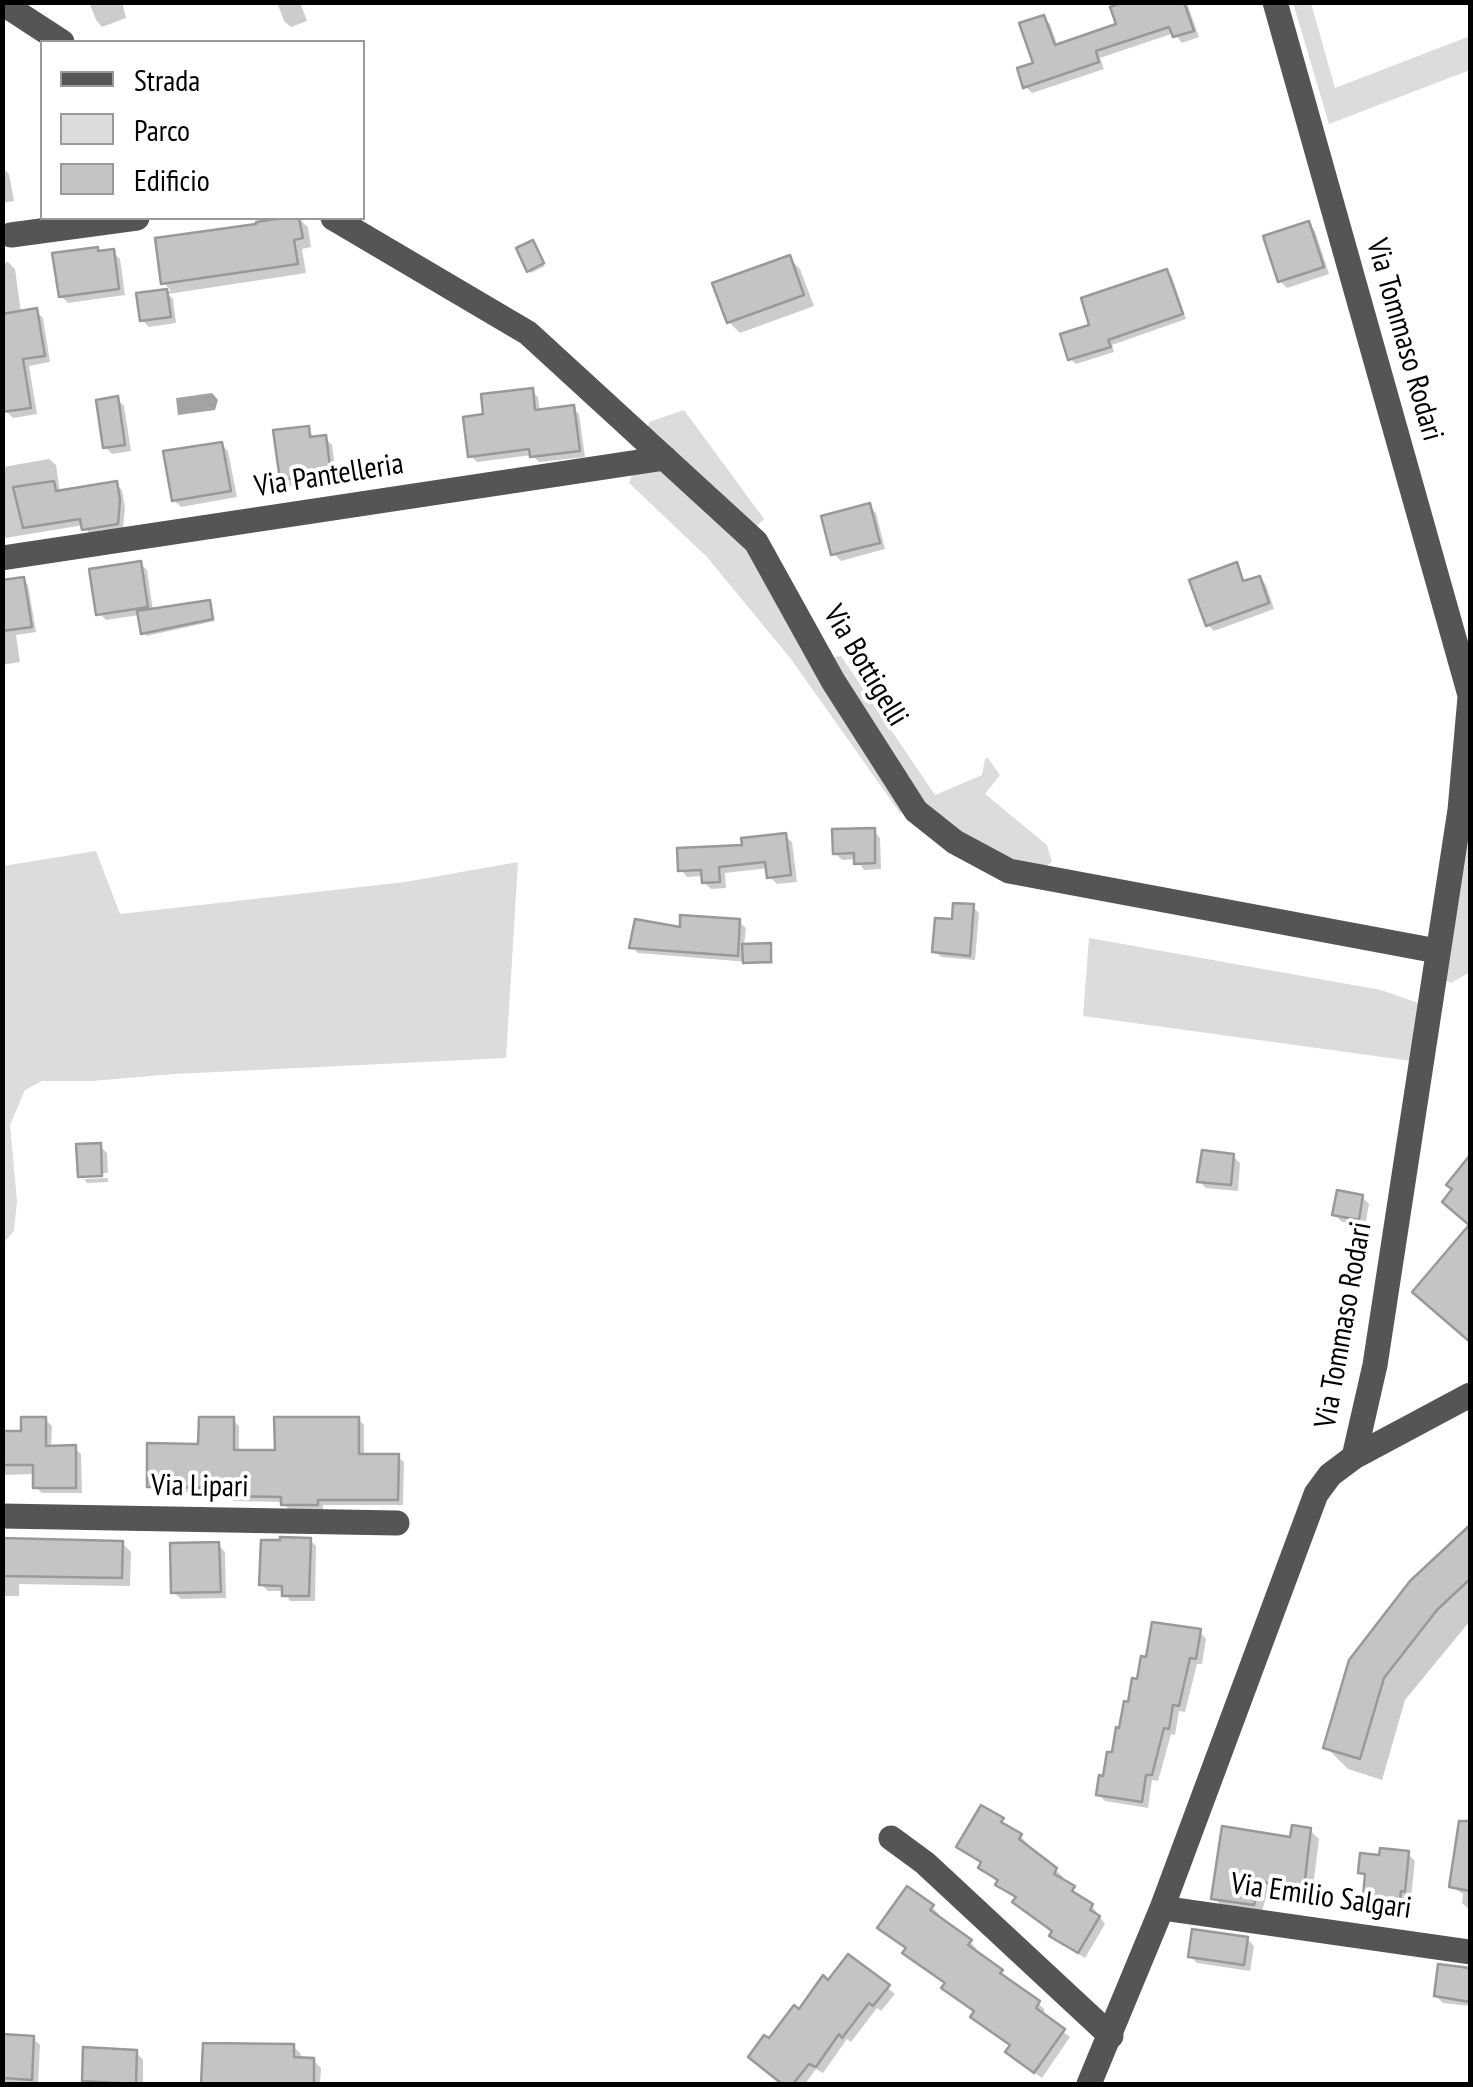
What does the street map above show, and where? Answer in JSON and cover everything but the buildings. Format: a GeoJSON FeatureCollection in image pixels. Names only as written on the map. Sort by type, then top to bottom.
{"type":"FeatureCollection","features":[{"type":"Feature","properties":{"kind":"street","name":"Via Tommaso Rodari"},"geometry":{"type":"LineString","coordinates":[[1090,2084],[1162,1908],[1316,1494],[1330,1475],[1354,1458],[1375,1365],[1460,810],[1470,696],[1274,2]]}},
{"type":"Feature","properties":{"kind":"street"},"geometry":{"type":"LineString","coordinates":[[2,3],[59,40]]}},
{"type":"Feature","properties":{"kind":"street"},"geometry":{"type":"LineString","coordinates":[[11,235],[122,220]]}},
{"type":"Feature","properties":{"kind":"street","name":"Via Bottigelli"},"geometry":{"type":"LineString","coordinates":[[336,220],[528,333],[756,542],[832,681],[916,811],[955,842],[1009,871],[1437,951]]}},
{"type":"Feature","properties":{"kind":"street","name":"Via Pantelleria"},"geometry":{"type":"LineString","coordinates":[[2,558],[665,458]]}},
{"type":"Feature","properties":{"kind":"street"},"geometry":{"type":"LineString","coordinates":[[1354,1458],[1470,1395]]}},
{"type":"Feature","properties":{"kind":"street","name":"Via Lipari"},"geometry":{"type":"LineString","coordinates":[[2,1516],[397,1523]]}},
{"type":"Feature","properties":{"kind":"street"},"geometry":{"type":"LineString","coordinates":[[891,1838],[925,1862],[1112,2036]]}},
{"type":"Feature","properties":{"kind":"street","name":"Via Emilio Salgari"},"geometry":{"type":"LineString","coordinates":[[1162,1908],[1470,1952]]}},
{"type":"Feature","properties":{"kind":"green space"},"geometry":{"type":"Polygon","coordinates":[[[1293,3],[1311,3],[1335,88],[1470,36],[1470,70],[1329,124],[1293,3]]]}},
{"type":"Feature","properties":{"kind":"green space"},"geometry":{"type":"Polygon","coordinates":[[[684,410],[764,519],[750,533],[646,437],[649,422],[684,410]]]}},
{"type":"Feature","properties":{"kind":"green space"},"geometry":{"type":"Polygon","coordinates":[[[664,461],[755,546],[916,811],[900,813],[791,659],[707,557],[629,483],[636,465],[664,461]]]}},
{"type":"Feature","properties":{"kind":"green space"},"geometry":{"type":"Polygon","coordinates":[[[841,656],[935,795],[982,775],[988,758],[1000,775],[985,794],[1047,845],[1052,862],[1041,869],[1023,870],[959,836],[921,806],[829,658],[841,656]]]}},
{"type":"Feature","properties":{"kind":"green space"},"geometry":{"type":"Polygon","coordinates":[[[1470,790],[1470,972],[1451,983],[1445,980],[1470,790]]]}},
{"type":"Feature","properties":{"kind":"green space"},"geometry":{"type":"Polygon","coordinates":[[[96,851],[120,914],[405,882],[518,862],[506,1058],[42,1081],[25,1090],[10,1125],[17,1201],[14,1231],[3,1244],[3,866],[96,851]]]}},
{"type":"Feature","properties":{"kind":"green space"},"geometry":{"type":"Polygon","coordinates":[[[1089,938],[1381,990],[1421,1004],[1412,1061],[1083,1016],[1089,938]]]}},
{"type":"Feature","properties":{"kind":"shaded area"},"geometry":{"type":"Polygon","coordinates":[[[212,393],[218,400],[215,410],[178,415],[176,398],[212,393]]]}}]}
